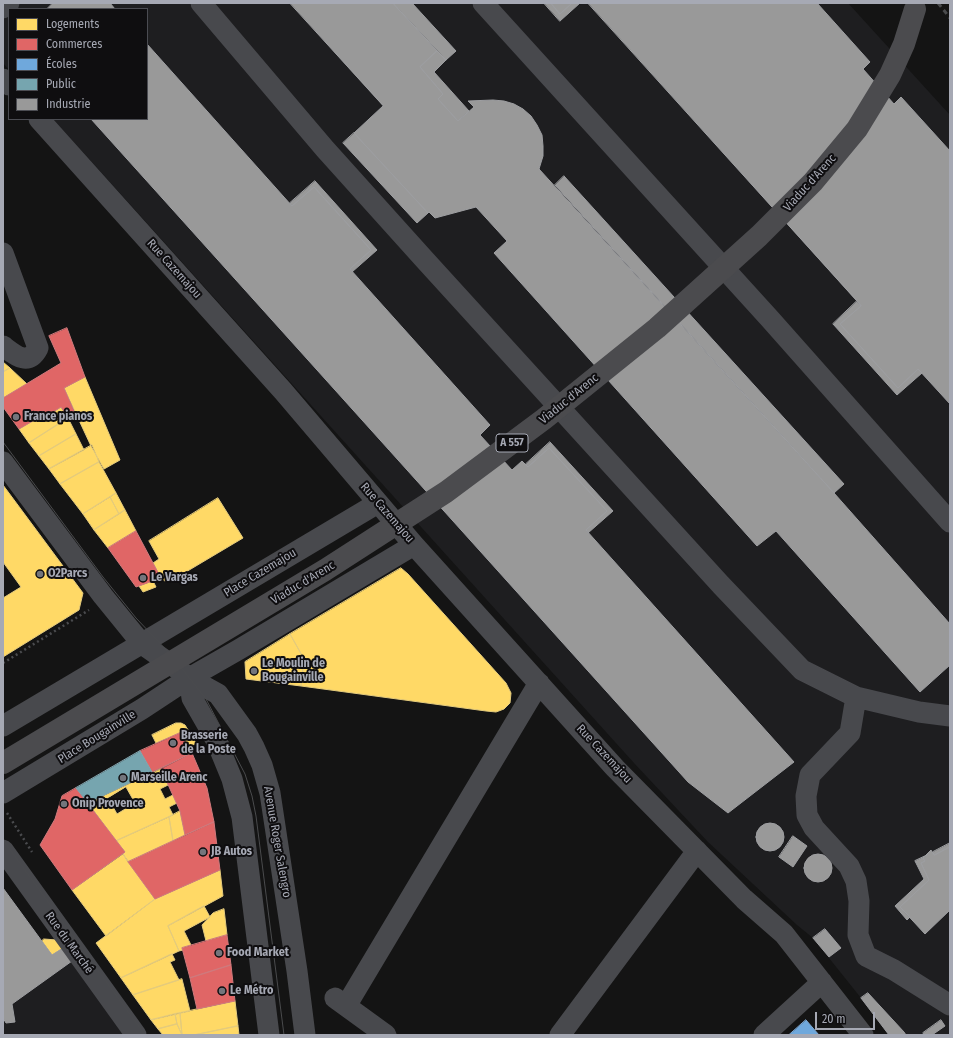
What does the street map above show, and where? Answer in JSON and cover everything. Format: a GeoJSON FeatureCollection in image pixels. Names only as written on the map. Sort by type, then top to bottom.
{"type":"FeatureCollection","features":[{"type":"Feature","properties":{"kind":"highway","name":"Viaduc d'Arenc"},"geometry":{"type":"LineString","coordinates":[[3,763],[325,570],[446,492],[544,419],[656,328],[759,236],[812,182],[857,129],[890,75],[904,44],[915,9]]}},
{"type":"Feature","properties":{"kind":"street"},"geometry":{"type":"LineString","coordinates":[[3,8],[9,3]]}},
{"type":"Feature","properties":{"kind":"street"},"geometry":{"type":"LineString","coordinates":[[201,3],[325,149],[424,260],[721,584],[802,670],[856,697],[919,712],[950,716]]}},
{"type":"Feature","properties":{"kind":"street"},"geometry":{"type":"LineString","coordinates":[[483,3],[950,522]]}},
{"type":"Feature","properties":{"kind":"street","name":"Rue Cazemajou"},"geometry":{"type":"LineString","coordinates":[[40,120],[283,391],[414,545],[615,768],[744,899],[784,934],[864,1035]]}},
{"type":"Feature","properties":{"kind":"street"},"geometry":{"type":"LineString","coordinates":[[3,252],[38,348],[34,355],[28,358],[19,358],[3,346]]}},
{"type":"Feature","properties":{"kind":"street","name":"Avenue Roger Salengro"},"geometry":{"type":"LineString","coordinates":[[3,462],[103,596],[142,644],[189,678],[218,694],[247,734],[254,747],[262,765],[270,793],[297,965],[305,1035]]}},
{"type":"Feature","properties":{"kind":"street","name":"Place Cazemajou"},"geometry":{"type":"LineString","coordinates":[[142,644],[378,503]]}},
{"type":"Feature","properties":{"kind":"street"},"geometry":{"type":"LineString","coordinates":[[269,1035],[242,817],[232,779],[216,740],[192,698],[189,678],[414,545]]}},
{"type":"Feature","properties":{"kind":"street"},"geometry":{"type":"LineString","coordinates":[[3,726],[142,644]]}},
{"type":"Feature","properties":{"kind":"street","name":"Place Bougainville"},"geometry":{"type":"LineString","coordinates":[[3,793],[142,709],[189,678]]}},
{"type":"Feature","properties":{"kind":"street"},"geometry":{"type":"LineString","coordinates":[[386,1035],[340,1002],[539,683]]}},
{"type":"Feature","properties":{"kind":"street"},"geometry":{"type":"LineString","coordinates":[[856,697],[850,733],[810,775],[806,796],[807,815],[814,828],[849,866],[856,881],[859,901],[858,935],[866,956],[894,970],[950,1006]]}},
{"type":"Feature","properties":{"kind":"street","name":"Rue du Marché"},"geometry":{"type":"LineString","coordinates":[[3,850],[136,1035]]}},
{"type":"Feature","properties":{"kind":"street"},"geometry":{"type":"LineString","coordinates":[[560,1035],[697,851]]}},
{"type":"Feature","properties":{"kind":"street"},"geometry":{"type":"LineString","coordinates":[[764,1035],[822,982]]}},
{"type":"Feature","properties":{"kind":"path"},"geometry":{"type":"LineString","coordinates":[[3,663],[90,609]]}},
{"type":"Feature","properties":{"kind":"shaded area"},"geometry":{"type":"Polygon","coordinates":[[[3,3],[848,3],[950,115],[950,1035],[889,1035],[813,938],[797,925],[708,842],[634,763],[54,120],[148,120],[148,8],[8,8],[8,69],[3,63],[3,3]]]}},
{"type":"Feature","properties":{"kind":"shaded area"},"geometry":{"type":"Polygon","coordinates":[[[72,961],[126,1035],[3,1035],[3,1018],[6,1023],[14,1022],[12,1004],[72,961]]]}},
{"type":"Feature","properties":{"kind":"building: Logements"},"geometry":{"type":"Polygon","coordinates":[[[3,362],[10,368],[3,372],[3,362]]]}},
{"type":"Feature","properties":{"kind":"building: Logements"},"geometry":{"type":"Polygon","coordinates":[[[10,368],[27,384],[3,398],[3,372],[10,368]]]}},
{"type":"Feature","properties":{"kind":"building: Logements"},"geometry":{"type":"Polygon","coordinates":[[[85,377],[120,460],[104,469],[91,446],[64,388],[85,377]]]}},
{"type":"Feature","properties":{"kind":"building: Logements"},"geometry":{"type":"Polygon","coordinates":[[[61,407],[68,418],[29,443],[19,429],[43,415],[45,417],[61,407]]]}},
{"type":"Feature","properties":{"kind":"building: Logements"},"geometry":{"type":"Polygon","coordinates":[[[68,418],[76,434],[39,456],[29,443],[68,418]]]}},
{"type":"Feature","properties":{"kind":"building: Logements"},"geometry":{"type":"Polygon","coordinates":[[[76,434],[84,450],[49,469],[39,456],[76,434]]]}},
{"type":"Feature","properties":{"kind":"building: Logements"},"geometry":{"type":"Polygon","coordinates":[[[92,445],[99,462],[60,484],[49,469],[92,445]]]}},
{"type":"Feature","properties":{"kind":"building: Logements"},"geometry":{"type":"Polygon","coordinates":[[[99,462],[116,493],[83,514],[60,484],[99,462]]]}},
{"type":"Feature","properties":{"kind":"building: Logements","name":"O2Parcs"},"geometry":{"type":"Polygon","coordinates":[[[3,485],[83,593],[79,610],[3,657],[3,598],[21,587],[3,562],[3,485]]]}},
{"type":"Feature","properties":{"kind":"building: Logements"},"geometry":{"type":"Polygon","coordinates":[[[116,493],[125,510],[119,514],[110,497],[116,493]]]}},
{"type":"Feature","properties":{"kind":"building: Logements"},"geometry":{"type":"Polygon","coordinates":[[[110,497],[119,514],[94,530],[83,514],[110,497]]]}},
{"type":"Feature","properties":{"kind":"building: Logements"},"geometry":{"type":"Polygon","coordinates":[[[218,498],[243,538],[169,582],[162,580],[153,563],[159,559],[149,541],[218,498]]]}},
{"type":"Feature","properties":{"kind":"building: Logements"},"geometry":{"type":"Polygon","coordinates":[[[125,510],[136,531],[108,548],[94,530],[125,510]]]}},
{"type":"Feature","properties":{"kind":"building: Logements"},"geometry":{"type":"Polygon","coordinates":[[[401,568],[506,683],[511,693],[510,703],[504,709],[496,712],[486,711],[301,686],[304,659],[290,634],[401,568]]]}},
{"type":"Feature","properties":{"kind":"building: Logements"},"geometry":{"type":"Polygon","coordinates":[[[153,581],[156,587],[143,592],[139,586],[153,581]]]}},
{"type":"Feature","properties":{"kind":"building: Logements"},"geometry":{"type":"Polygon","coordinates":[[[290,634],[304,659],[301,686],[246,679],[245,662],[290,634]]]}},
{"type":"Feature","properties":{"kind":"building: Logements"},"geometry":{"type":"Polygon","coordinates":[[[176,723],[185,725],[196,743],[189,748],[180,733],[156,743],[152,735],[176,723]]]}},
{"type":"Feature","properties":{"kind":"building: Logements"},"geometry":{"type":"Polygon","coordinates":[[[161,769],[168,785],[160,789],[165,799],[173,795],[177,803],[169,807],[173,815],[116,841],[88,803],[161,769]],[[126,787],[108,798],[117,814],[135,803],[126,787]]]}},
{"type":"Feature","properties":{"kind":"building: Logements"},"geometry":{"type":"Polygon","coordinates":[[[180,811],[185,835],[173,841],[169,817],[180,811]]]}},
{"type":"Feature","properties":{"kind":"building: Logements"},"geometry":{"type":"Polygon","coordinates":[[[169,817],[173,841],[128,862],[123,854],[125,852],[116,841],[169,817]]]}},
{"type":"Feature","properties":{"kind":"building: Logements"},"geometry":{"type":"Polygon","coordinates":[[[123,854],[155,899],[106,936],[72,890],[123,854]]]}},
{"type":"Feature","properties":{"kind":"building: Logements"},"geometry":{"type":"Polygon","coordinates":[[[220,870],[223,896],[168,926],[179,951],[121,978],[96,943],[155,899],[220,870]]]}},
{"type":"Feature","properties":{"kind":"building: Logements"},"geometry":{"type":"Polygon","coordinates":[[[204,906],[210,917],[184,931],[191,945],[182,948],[183,950],[179,951],[168,926],[204,906]]]}},
{"type":"Feature","properties":{"kind":"building: Logements"},"geometry":{"type":"Polygon","coordinates":[[[224,909],[227,935],[206,941],[202,925],[213,913],[224,909]]]}},
{"type":"Feature","properties":{"kind":"building: Logements"},"geometry":{"type":"Polygon","coordinates":[[[44,939],[57,940],[63,948],[52,955],[42,941],[44,939]]]}},
{"type":"Feature","properties":{"kind":"building: Logements"},"geometry":{"type":"Polygon","coordinates":[[[172,954],[175,960],[170,962],[179,980],[133,995],[121,978],[172,954]]]}},
{"type":"Feature","properties":{"kind":"building: Logements"},"geometry":{"type":"Polygon","coordinates":[[[182,979],[190,1011],[151,1020],[133,995],[182,979]]]}},
{"type":"Feature","properties":{"kind":"building: Logements"},"geometry":{"type":"Polygon","coordinates":[[[235,1001],[238,1026],[194,1035],[182,1035],[180,1013],[235,1001]]]}},
{"type":"Feature","properties":{"kind":"building: Logements"},"geometry":{"type":"Polygon","coordinates":[[[180,1013],[182,1035],[177,1024],[175,1014],[180,1013]]]}},
{"type":"Feature","properties":{"kind":"building: Logements"},"geometry":{"type":"Polygon","coordinates":[[[175,1014],[177,1024],[158,1029],[151,1020],[175,1014]]]}},
{"type":"Feature","properties":{"kind":"building: Logements"},"geometry":{"type":"Polygon","coordinates":[[[177,1024],[182,1035],[163,1035],[158,1029],[177,1024]]]}},
{"type":"Feature","properties":{"kind":"building: Logements"},"geometry":{"type":"Polygon","coordinates":[[[238,1026],[239,1035],[194,1035],[238,1026]]]}},
{"type":"Feature","properties":{"kind":"building: Commerces"},"geometry":{"type":"Polygon","coordinates":[[[67,328],[85,377],[64,388],[74,411],[67,416],[61,407],[45,417],[43,415],[19,429],[3,407],[3,398],[61,363],[49,336],[67,328]]]}},
{"type":"Feature","properties":{"kind":"building: Commerces"},"geometry":{"type":"Polygon","coordinates":[[[136,531],[161,578],[136,587],[108,548],[136,531]]]}},
{"type":"Feature","properties":{"kind":"building: Commerces"},"geometry":{"type":"Polygon","coordinates":[[[180,733],[192,753],[152,772],[140,751],[180,733]]]}},
{"type":"Feature","properties":{"kind":"building: Commerces"},"geometry":{"type":"Polygon","coordinates":[[[192,753],[207,788],[214,822],[185,835],[180,811],[161,769],[192,753]]]}},
{"type":"Feature","properties":{"kind":"building: Commerces"},"geometry":{"type":"Polygon","coordinates":[[[76,788],[125,852],[72,890],[40,845],[55,819],[62,796],[76,788]]]}},
{"type":"Feature","properties":{"kind":"building: Commerces"},"geometry":{"type":"Polygon","coordinates":[[[214,822],[220,870],[155,899],[128,862],[214,822]]]}},
{"type":"Feature","properties":{"kind":"building: Commerces"},"geometry":{"type":"Polygon","coordinates":[[[227,935],[231,965],[190,978],[182,948],[227,935]]]}},
{"type":"Feature","properties":{"kind":"building: Commerces"},"geometry":{"type":"Polygon","coordinates":[[[231,965],[235,1001],[197,1009],[190,978],[231,965]]]}},
{"type":"Feature","properties":{"kind":"building: Écoles"},"geometry":{"type":"Polygon","coordinates":[[[806,1020],[819,1035],[789,1035],[806,1020]]]}},
{"type":"Feature","properties":{"kind":"building: Public"},"geometry":{"type":"Polygon","coordinates":[[[140,751],[152,772],[88,803],[76,788],[140,751]]]}},
{"type":"Feature","properties":{"kind":"building: Industrie"},"geometry":{"type":"Polygon","coordinates":[[[53,3],[110,3],[114,8],[48,8],[53,3]]]}},
{"type":"Feature","properties":{"kind":"building: Industrie"},"geometry":{"type":"Polygon","coordinates":[[[290,3],[393,3],[437,51],[420,67],[443,94],[438,99],[458,121],[474,107],[468,101],[504,101],[523,109],[531,116],[542,135],[543,156],[539,169],[834,493],[950,624],[950,665],[920,692],[776,531],[757,546],[494,253],[507,241],[476,207],[435,218],[429,212],[428,213],[354,133],[383,106],[290,3]]]}},
{"type":"Feature","properties":{"kind":"building: Industrie"},"geometry":{"type":"Polygon","coordinates":[[[393,3],[412,3],[456,51],[446,60],[393,3]]]}},
{"type":"Feature","properties":{"kind":"building: Industrie"},"geometry":{"type":"Polygon","coordinates":[[[544,3],[551,3],[560,14],[572,3],[580,3],[560,21],[544,3]]]}},
{"type":"Feature","properties":{"kind":"building: Industrie"},"geometry":{"type":"Polygon","coordinates":[[[551,3],[572,3],[560,14],[551,3]]]}},
{"type":"Feature","properties":{"kind":"building: Industrie"},"geometry":{"type":"Polygon","coordinates":[[[588,3],[817,3],[870,62],[863,69],[894,104],[901,97],[950,151],[950,404],[918,369],[898,388],[840,324],[861,306],[588,3]]]}},
{"type":"Feature","properties":{"kind":"building: Industrie"},"geometry":{"type":"Polygon","coordinates":[[[148,45],[292,206],[314,187],[371,250],[350,269],[490,425],[480,435],[512,470],[522,461],[528,467],[549,448],[607,511],[586,530],[794,762],[728,813],[688,782],[92,120],[148,120],[148,45]]]}},
{"type":"Feature","properties":{"kind":"building: Industrie"},"geometry":{"type":"Polygon","coordinates":[[[437,51],[446,60],[434,72],[469,111],[458,121],[438,99],[443,94],[420,67],[437,51]]]}},
{"type":"Feature","properties":{"kind":"building: Industrie"},"geometry":{"type":"Polygon","coordinates":[[[354,133],[428,213],[417,223],[343,143],[354,133]]]}},
{"type":"Feature","properties":{"kind":"building: Industrie"},"geometry":{"type":"Polygon","coordinates":[[[564,176],[844,484],[834,493],[555,185],[564,176]]]}},
{"type":"Feature","properties":{"kind":"building: Industrie"},"geometry":{"type":"Polygon","coordinates":[[[315,181],[377,250],[352,272],[350,269],[371,250],[314,187],[292,206],[290,203],[315,181]]]}},
{"type":"Feature","properties":{"kind":"building: Industrie"},"geometry":{"type":"Polygon","coordinates":[[[857,301],[861,306],[840,324],[898,388],[918,369],[922,373],[897,395],[833,324],[857,301]]]}},
{"type":"Feature","properties":{"kind":"building: Industrie"},"geometry":{"type":"Polygon","coordinates":[[[550,442],[613,511],[588,533],[586,530],[607,511],[549,448],[528,467],[526,464],[550,442]]]}},
{"type":"Feature","properties":{"kind":"building: Industrie"},"geometry":{"type":"Polygon","coordinates":[[[770,823],[780,827],[784,837],[780,847],[770,851],[760,847],[756,837],[760,827],[770,823]]]}},
{"type":"Feature","properties":{"kind":"building: Industrie"},"geometry":{"type":"Polygon","coordinates":[[[793,836],[807,846],[793,867],[779,857],[793,836]]]}},
{"type":"Feature","properties":{"kind":"building: Industrie"},"geometry":{"type":"Polygon","coordinates":[[[950,843],[950,847],[934,855],[933,852],[950,843]]]}},
{"type":"Feature","properties":{"kind":"building: Industrie"},"geometry":{"type":"Polygon","coordinates":[[[950,847],[950,910],[925,934],[900,907],[929,880],[921,863],[925,861],[923,858],[931,850],[934,855],[950,847]]]}},
{"type":"Feature","properties":{"kind":"building: Industrie"},"geometry":{"type":"Polygon","coordinates":[[[818,854],[828,858],[832,868],[828,878],[818,882],[808,878],[804,868],[808,858],[818,854]]]}},
{"type":"Feature","properties":{"kind":"building: Industrie"},"geometry":{"type":"Polygon","coordinates":[[[927,855],[923,858],[925,861],[921,863],[929,880],[900,907],[910,917],[907,920],[895,906],[924,879],[915,861],[927,855]]]}},
{"type":"Feature","properties":{"kind":"building: Industrie"},"geometry":{"type":"Polygon","coordinates":[[[3,888],[52,955],[63,948],[72,961],[12,1004],[15,1022],[6,1023],[3,1018],[3,888]]]}},
{"type":"Feature","properties":{"kind":"building: Industrie"},"geometry":{"type":"Polygon","coordinates":[[[825,929],[841,948],[829,957],[813,938],[825,929]]]}},
{"type":"Feature","properties":{"kind":"building: Industrie"},"geometry":{"type":"Polygon","coordinates":[[[868,993],[906,1035],[889,1035],[861,998],[868,993]]]}},
{"type":"Feature","properties":{"kind":"building: Industrie"},"geometry":{"type":"Polygon","coordinates":[[[941,1020],[945,1026],[932,1035],[924,1035],[923,1033],[941,1020]]]}},
{"type":"Feature","properties":{"kind":"tram line"},"geometry":{"type":"LineString","coordinates":[[3,442],[103,577],[136,618],[172,656],[206,699],[245,774],[256,816],[284,1035]]}},
{"type":"Feature","properties":{"kind":"tram line"},"geometry":{"type":"LineString","coordinates":[[3,840],[145,1035]]}},
{"type":"Feature","properties":{"kind":"railway"},"geometry":{"type":"LineString","coordinates":[[938,3],[950,18]]}},
{"type":"Feature","properties":{"kind":"place","name":"France pianos"},"geometry":{"type":"Point","coordinates":[16,417]}},
{"type":"Feature","properties":{"kind":"place","name":"O2Parcs"},"geometry":{"type":"Point","coordinates":[40,574]}},
{"type":"Feature","properties":{"kind":"place","name":"Le Vargas"},"geometry":{"type":"Point","coordinates":[143,578]}},
{"type":"Feature","properties":{"kind":"place","name":"Le Moulin de Bougainville"},"geometry":{"type":"Point","coordinates":[254,671]}},
{"type":"Feature","properties":{"kind":"place","name":"Brasserie de la Poste"},"geometry":{"type":"Point","coordinates":[173,743]}},
{"type":"Feature","properties":{"kind":"place","name":"Marseille Arenc"},"geometry":{"type":"Point","coordinates":[123,778]}},
{"type":"Feature","properties":{"kind":"place","name":"Onip Provence"},"geometry":{"type":"Point","coordinates":[64,804]}},
{"type":"Feature","properties":{"kind":"place","name":"JB Autos"},"geometry":{"type":"Point","coordinates":[203,852]}},
{"type":"Feature","properties":{"kind":"place","name":"Food Market"},"geometry":{"type":"Point","coordinates":[219,953]}},
{"type":"Feature","properties":{"kind":"place","name":"Le Métro"},"geometry":{"type":"Point","coordinates":[222,991]}}]}
